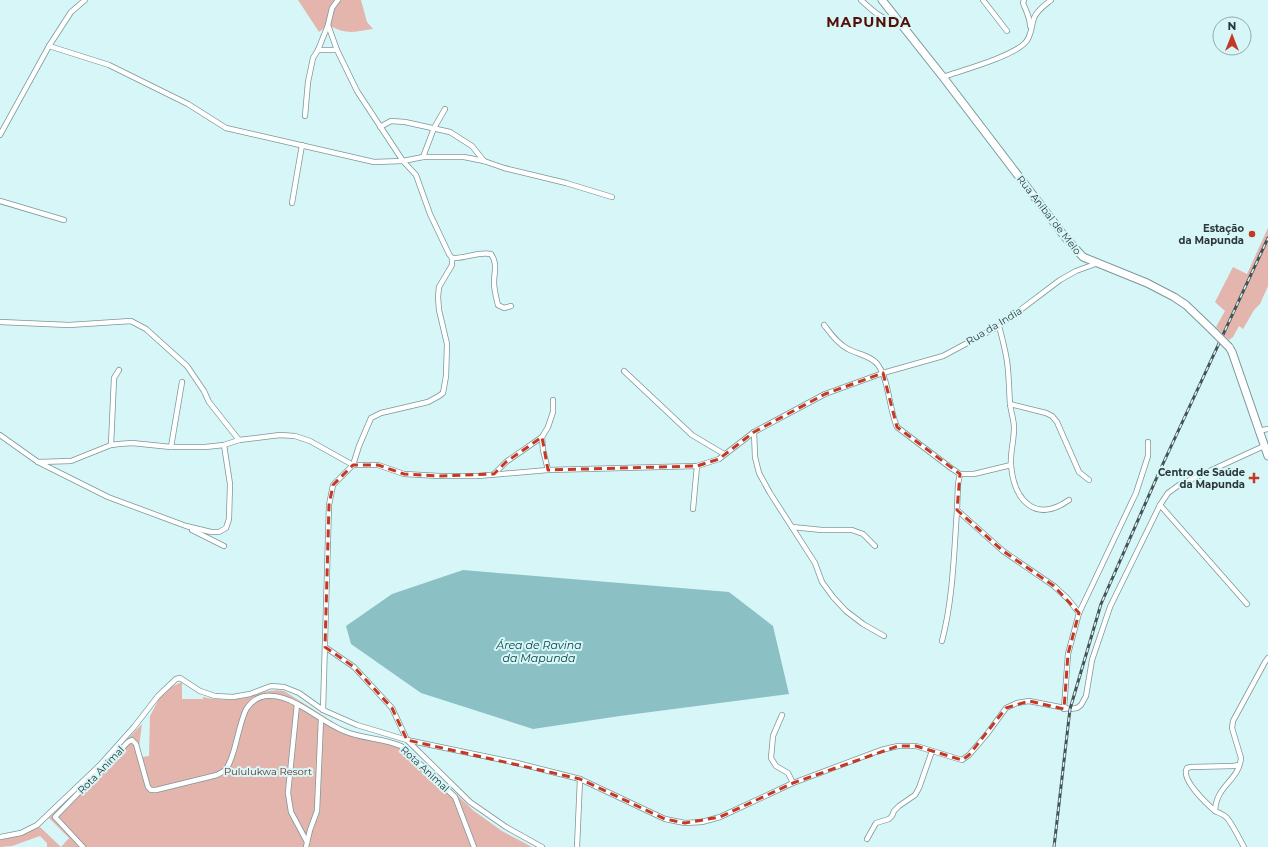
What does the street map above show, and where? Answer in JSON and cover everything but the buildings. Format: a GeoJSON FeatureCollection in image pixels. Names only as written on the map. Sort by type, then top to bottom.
{"type":"FeatureCollection","features":[{"type":"Feature","properties":{"kind":"street"},"geometry":{"type":"LineString","coordinates":[[0,136],[49,46],[71,12],[85,0]]}},
{"type":"Feature","properties":{"kind":"street"},"geometry":{"type":"LineString","coordinates":[[305,116],[308,82],[313,58],[318,50],[328,25],[332,8],[338,0]]}},
{"type":"Feature","properties":{"kind":"street"},"geometry":{"type":"LineString","coordinates":[[861,0],[879,16],[889,21],[900,23]]}},
{"type":"Feature","properties":{"kind":"street","name":"Rua Aníbal de Melo"},"geometry":{"type":"LineString","coordinates":[[882,0],[1074,248],[1083,257],[1147,283],[1174,297],[1186,305],[1229,347],[1268,456]]}},
{"type":"Feature","properties":{"kind":"street"},"geometry":{"type":"LineString","coordinates":[[984,0],[1007,31]]}},
{"type":"Feature","properties":{"kind":"street"},"geometry":{"type":"LineString","coordinates":[[1024,0],[1023,3],[1026,12],[1030,18],[1030,34]]}},
{"type":"Feature","properties":{"kind":"street"},"geometry":{"type":"LineString","coordinates":[[943,77],[1011,52],[1025,43],[1030,34],[1034,18],[1040,9],[1051,0]]}},
{"type":"Feature","properties":{"kind":"street"},"geometry":{"type":"LineString","coordinates":[[323,710],[329,505],[333,485],[353,465],[371,418],[381,413],[428,402],[443,393],[446,376],[447,344],[438,297],[439,287],[452,265],[452,258],[430,214],[416,175],[403,161],[357,92],[337,50],[328,25]]}},
{"type":"Feature","properties":{"kind":"street"},"geometry":{"type":"LineString","coordinates":[[49,46],[109,64],[188,104],[226,128],[374,162],[403,161],[423,157],[464,156],[504,168],[566,183],[612,197]]}},
{"type":"Feature","properties":{"kind":"street"},"geometry":{"type":"LineString","coordinates":[[318,50],[337,50]]}},
{"type":"Feature","properties":{"kind":"street"},"geometry":{"type":"LineString","coordinates":[[423,157],[434,128],[445,109]]}},
{"type":"Feature","properties":{"kind":"street"},"geometry":{"type":"LineString","coordinates":[[380,127],[390,121],[405,122],[450,132],[472,146],[484,161]]}},
{"type":"Feature","properties":{"kind":"street"},"geometry":{"type":"LineString","coordinates":[[292,203],[302,145]]}},
{"type":"Feature","properties":{"kind":"street"},"geometry":{"type":"LineString","coordinates":[[0,201],[64,220]]}},
{"type":"Feature","properties":{"kind":"street"},"geometry":{"type":"LineString","coordinates":[[452,258],[485,253],[491,254],[495,259],[496,269],[494,282],[498,305],[504,308],[511,306]]}},
{"type":"Feature","properties":{"kind":"street","name":"Rua da India"},"geometry":{"type":"LineString","coordinates":[[353,465],[378,465],[404,474],[440,476],[548,470],[697,466],[719,458],[754,432],[825,394],[883,373],[943,356],[999,326],[1060,280],[1076,271],[1098,263]]}},
{"type":"Feature","properties":{"kind":"street"},"geometry":{"type":"LineString","coordinates":[[0,322],[69,324],[131,321],[146,329],[187,366],[204,391],[209,402],[239,440]]}},
{"type":"Feature","properties":{"kind":"street"},"geometry":{"type":"LineString","coordinates":[[824,325],[834,338],[847,348],[878,364],[883,373],[896,427],[960,474],[974,474],[1011,465]]}},
{"type":"Feature","properties":{"kind":"street"},"geometry":{"type":"LineString","coordinates":[[999,326],[1007,362],[1010,404],[1014,429],[1011,465],[1016,487],[1024,503],[1036,509],[1048,510],[1060,506],[1069,500]]}},
{"type":"Feature","properties":{"kind":"street"},"geometry":{"type":"LineString","coordinates":[[111,445],[114,378],[119,370]]}},
{"type":"Feature","properties":{"kind":"street"},"geometry":{"type":"LineString","coordinates":[[624,371],[692,435],[724,454]]}},
{"type":"Feature","properties":{"kind":"street"},"geometry":{"type":"LineString","coordinates":[[171,447],[182,382]]}},
{"type":"Feature","properties":{"kind":"street"},"geometry":{"type":"LineString","coordinates":[[494,474],[506,462],[542,437],[548,427],[553,412],[553,400]]}},
{"type":"Feature","properties":{"kind":"street"},"geometry":{"type":"LineString","coordinates":[[1010,404],[1052,416],[1057,422],[1079,472],[1089,480]]}},
{"type":"Feature","properties":{"kind":"street"},"geometry":{"type":"LineString","coordinates":[[1258,431],[1268,429]]}},
{"type":"Feature","properties":{"kind":"street"},"geometry":{"type":"LineString","coordinates":[[754,432],[755,457],[759,473],[770,493],[815,563],[822,582],[846,611],[863,624],[884,636]]}},
{"type":"Feature","properties":{"kind":"street"},"geometry":{"type":"LineString","coordinates":[[0,435],[38,462],[122,504],[186,526],[211,532],[219,532],[226,528],[229,519],[230,484],[224,445]]}},
{"type":"Feature","properties":{"kind":"street"},"geometry":{"type":"LineString","coordinates":[[38,462],[70,461],[111,445],[132,443],[171,447],[205,447],[224,445],[239,440],[280,435],[295,436],[310,441],[353,465]]}},
{"type":"Feature","properties":{"kind":"street"},"geometry":{"type":"LineString","coordinates":[[542,437],[543,450],[548,470]]}},
{"type":"Feature","properties":{"kind":"street"},"geometry":{"type":"LineString","coordinates":[[1064,709],[1068,654],[1079,613],[1136,493],[1148,456],[1148,442]]}},
{"type":"Feature","properties":{"kind":"street"},"geometry":{"type":"LineString","coordinates":[[0,837],[21,833],[36,826],[42,821],[99,766],[134,727],[158,696],[176,679],[180,678],[200,691],[215,696],[233,697],[250,694],[271,686],[284,687],[299,693],[323,710],[357,725],[407,740],[517,763],[580,780],[665,819],[685,823],[702,822],[720,817],[793,783],[881,750],[898,746],[916,746],[962,760],[966,758],[987,734],[1006,708],[1017,703],[1030,701],[1064,709],[1077,708],[1081,705],[1086,696],[1092,660],[1110,607],[1160,505],[1168,494],[1179,485],[1264,446]]}},
{"type":"Feature","properties":{"kind":"street"},"geometry":{"type":"LineString","coordinates":[[694,509],[697,466]]}},
{"type":"Feature","properties":{"kind":"street"},"geometry":{"type":"LineString","coordinates":[[942,641],[947,622],[951,591],[958,484],[960,474]]}},
{"type":"Feature","properties":{"kind":"street"},"geometry":{"type":"LineString","coordinates":[[1160,505],[1247,604]]}},
{"type":"Feature","properties":{"kind":"street"},"geometry":{"type":"LineString","coordinates":[[957,510],[1003,551],[1054,586],[1068,599],[1079,613]]}},
{"type":"Feature","properties":{"kind":"street"},"geometry":{"type":"LineString","coordinates":[[186,526],[224,546]]}},
{"type":"Feature","properties":{"kind":"street"},"geometry":{"type":"LineString","coordinates":[[792,527],[822,530],[852,530],[863,534],[874,546]]}},
{"type":"Feature","properties":{"kind":"street"},"geometry":{"type":"LineString","coordinates":[[325,647],[354,667],[392,708],[407,740],[470,802],[506,827],[542,847]]}},
{"type":"Feature","properties":{"kind":"street"},"geometry":{"type":"LineString","coordinates":[[1215,811],[1218,796],[1229,781],[1236,775],[1241,758],[1232,728],[1232,721],[1268,658]]}},
{"type":"Feature","properties":{"kind":"street","name":"Rota Animal"},"geometry":{"type":"LineString","coordinates":[[83,847],[55,817],[128,742],[132,740],[136,744],[148,787],[151,790],[217,775],[225,769],[231,758],[246,709],[252,702],[268,695],[289,700],[343,731],[357,736],[394,743],[401,746],[455,797],[474,847]]}},
{"type":"Feature","properties":{"kind":"street"},"geometry":{"type":"LineString","coordinates":[[297,704],[288,793],[291,812],[307,842]]}},
{"type":"Feature","properties":{"kind":"street"},"geometry":{"type":"LineString","coordinates":[[782,715],[773,736],[771,758],[776,766],[788,774],[793,783]]}},
{"type":"Feature","properties":{"kind":"street"},"geometry":{"type":"LineString","coordinates":[[306,847],[317,811],[321,719]]}},
{"type":"Feature","properties":{"kind":"street"},"geometry":{"type":"LineString","coordinates":[[867,839],[876,823],[889,819],[894,810],[915,795],[919,788],[932,751]]}},
{"type":"Feature","properties":{"kind":"street"},"geometry":{"type":"LineString","coordinates":[[1239,765],[1191,767],[1187,768],[1185,771],[1201,798],[1215,811],[1227,817],[1244,847]]}},
{"type":"Feature","properties":{"kind":"street"},"geometry":{"type":"LineString","coordinates":[[577,847],[580,780]]}},
{"type":"Feature","properties":{"kind":"highlighted area"},"geometry":{"type":"Polygon","coordinates":[[[883,373],[897,427],[960,474],[957,510],[1003,551],[1054,586],[1079,613],[1068,654],[1064,709],[1029,701],[1006,708],[969,755],[962,760],[916,746],[898,746],[793,783],[720,817],[685,823],[665,819],[580,779],[407,740],[392,708],[354,667],[325,647],[329,505],[333,485],[353,465],[378,465],[404,474],[440,476],[494,474],[506,462],[542,437],[548,470],[697,466],[719,459],[754,432],[825,394],[883,373]]]}},
{"type":"Feature","properties":{"kind":"green space"},"geometry":{"type":"Polygon","coordinates":[[[298,0],[361,0],[367,22],[373,29],[350,32],[328,25],[319,32],[298,0]]]}},
{"type":"Feature","properties":{"kind":"green space"},"geometry":{"type":"Polygon","coordinates":[[[1268,228],[1268,286],[1260,304],[1254,310],[1243,329],[1239,326],[1233,337],[1229,340],[1216,327],[1225,311],[1215,302],[1233,267],[1247,274],[1268,228]]]}},
{"type":"Feature","properties":{"kind":"green space","name":"Pululukwa Resort"},"geometry":{"type":"Polygon","coordinates":[[[182,682],[182,699],[203,699],[203,697],[234,700],[273,690],[284,691],[346,730],[398,742],[404,745],[474,811],[502,831],[532,847],[61,847],[69,838],[49,818],[88,781],[142,724],[139,747],[142,757],[149,756],[150,716],[159,699],[171,687],[182,682]]]}},
{"type":"Feature","properties":{"kind":"green space"},"geometry":{"type":"Polygon","coordinates":[[[40,827],[61,847],[47,847],[47,843],[40,836],[12,846],[0,847],[0,840],[24,834],[40,827]]]}},
{"type":"Feature","properties":{"kind":"water","name":"Área de Ravina da Mapunda"},"geometry":{"type":"Polygon","coordinates":[[[463,570],[729,592],[773,626],[789,694],[533,729],[421,693],[351,644],[346,626],[392,594],[463,570]]]}},
{"type":"Feature","properties":{"kind":"railway"},"geometry":{"type":"LineString","coordinates":[[1054,847],[1070,709],[1101,604],[1161,468],[1268,238]]}},
{"type":"Feature","properties":{"kind":"place","name":"Estação da Mapunda"},"geometry":{"type":"Point","coordinates":[1252,234]}},
{"type":"Feature","properties":{"kind":"place","name":"Centro de Saúde da Mapunda"},"geometry":{"type":"Point","coordinates":[1254,478]}},
{"type":"Feature","properties":{"kind":"district","name":"MAPUNDA"},"geometry":{"type":"Point","coordinates":[869,22]}}]}
